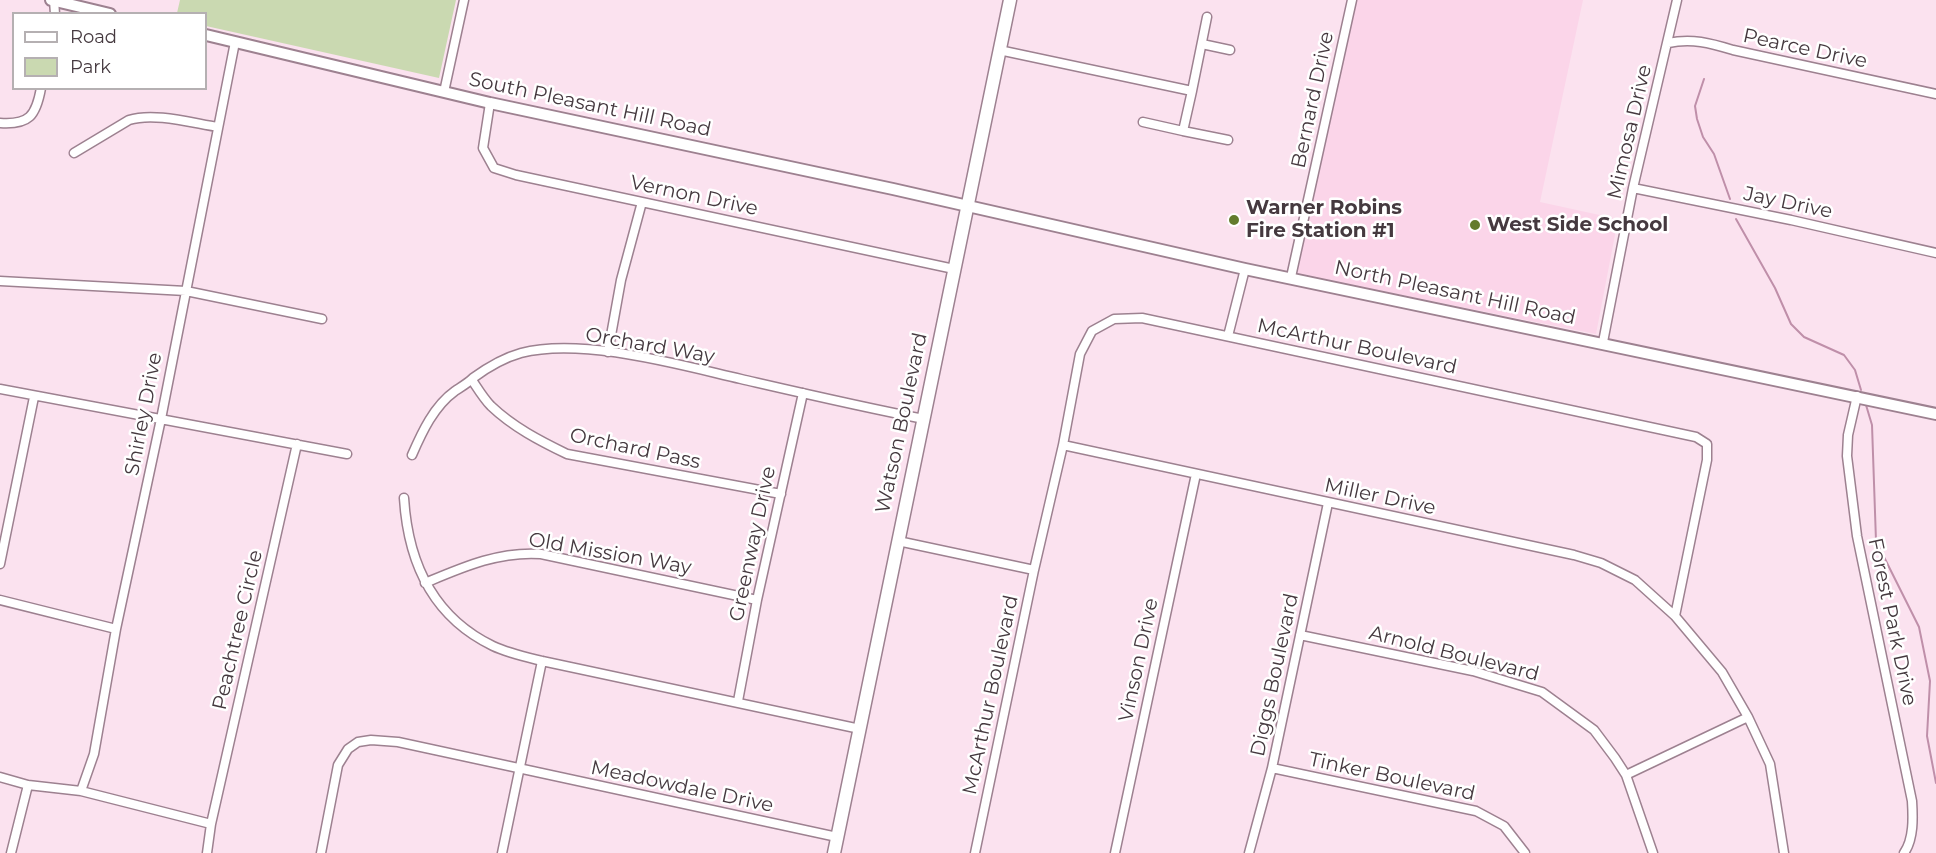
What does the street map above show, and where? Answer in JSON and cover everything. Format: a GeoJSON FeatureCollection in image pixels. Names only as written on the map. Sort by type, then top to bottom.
{"type":"FeatureCollection","features":[{"type":"Feature","properties":{"kind":"main road","name":"Watson Boulevard"},"geometry":{"type":"LineString","coordinates":[[834,853],[1010,0]]}},
{"type":"Feature","properties":{"kind":"street"},"geometry":{"type":"LineString","coordinates":[[53,0],[102,12]]}},
{"type":"Feature","properties":{"kind":"street"},"geometry":{"type":"LineString","coordinates":[[444,92],[464,0]]}},
{"type":"Feature","properties":{"kind":"street","name":"Bernard Drive"},"geometry":{"type":"LineString","coordinates":[[1291,277],[1352,0]]}},
{"type":"Feature","properties":{"kind":"street","name":"Mimosa Drive"},"geometry":{"type":"LineString","coordinates":[[1603,342],[1633,188],[1677,0]]}},
{"type":"Feature","properties":{"kind":"street"},"geometry":{"type":"LineString","coordinates":[[1184,131],[1207,17]]}},
{"type":"Feature","properties":{"kind":"street","name":"South Pleasant Hill Road"},"geometry":{"type":"LineString","coordinates":[[207,35],[490,103],[893,189],[967,207]]}},
{"type":"Feature","properties":{"kind":"street","name":"Pearce Drive"},"geometry":{"type":"LineString","coordinates":[[1668,43],[1681,40],[1702,40],[1733,50],[1936,94]]}},
{"type":"Feature","properties":{"kind":"street","name":"Shirley Drive"},"geometry":{"type":"LineString","coordinates":[[81,791],[94,754],[116,629],[161,419],[236,42]]}},
{"type":"Feature","properties":{"kind":"street"},"geometry":{"type":"LineString","coordinates":[[1202,44],[1230,50]]}},
{"type":"Feature","properties":{"kind":"street"},"geometry":{"type":"LineString","coordinates":[[999,50],[1192,91]]}},
{"type":"Feature","properties":{"kind":"street"},"geometry":{"type":"LineString","coordinates":[[0,123],[22,123],[32,115],[41,90]]}},
{"type":"Feature","properties":{"kind":"street","name":"Vernon Drive"},"geometry":{"type":"LineString","coordinates":[[490,103],[483,148],[494,168],[516,175],[954,268]]}},
{"type":"Feature","properties":{"kind":"street"},"geometry":{"type":"LineString","coordinates":[[74,153],[137,117],[218,127]]}},
{"type":"Feature","properties":{"kind":"street"},"geometry":{"type":"LineString","coordinates":[[1143,122],[1228,140]]}},
{"type":"Feature","properties":{"kind":"street","name":"Jay Drive"},"geometry":{"type":"LineString","coordinates":[[1633,188],[1791,220],[1936,253]]}},
{"type":"Feature","properties":{"kind":"street"},"geometry":{"type":"LineString","coordinates":[[608,352],[621,280],[642,202]]}},
{"type":"Feature","properties":{"kind":"street","name":"North Pleasant Hill Road"},"geometry":{"type":"LineString","coordinates":[[967,207],[1936,414]]}},
{"type":"Feature","properties":{"kind":"street"},"geometry":{"type":"LineString","coordinates":[[1228,336],[1245,268]]}},
{"type":"Feature","properties":{"kind":"street"},"geometry":{"type":"LineString","coordinates":[[0,280],[186,291],[322,319]]}},
{"type":"Feature","properties":{"kind":"street","name":"McArthur Boulevard"},"geometry":{"type":"LineString","coordinates":[[975,853],[1034,570],[1063,445],[1080,354],[1092,331],[1114,319],[1142,318],[1696,437],[1707,444],[1707,460],[1675,616]]}},
{"type":"Feature","properties":{"kind":"street","name":"Orchard Way"},"geometry":{"type":"LineString","coordinates":[[412,455],[441,404],[484,369],[522,353],[565,348],[654,359],[924,419]]}},
{"type":"Feature","properties":{"kind":"street","name":"Orchard Pass"},"geometry":{"type":"LineString","coordinates":[[472,380],[491,406],[515,425],[539,441],[567,454],[781,494]]}},
{"type":"Feature","properties":{"kind":"street"},"geometry":{"type":"LineString","coordinates":[[0,389],[347,454]]}},
{"type":"Feature","properties":{"kind":"street","name":"Greenway Drive"},"geometry":{"type":"LineString","coordinates":[[738,701],[757,600],[802,393]]}},
{"type":"Feature","properties":{"kind":"street","name":"Forest Park Drive"},"geometry":{"type":"LineString","coordinates":[[1857,396],[1848,435],[1847,456],[1857,536],[1912,801],[1913,819],[1904,853]]}},
{"type":"Feature","properties":{"kind":"street"},"geometry":{"type":"LineString","coordinates":[[0,564],[34,397]]}},
{"type":"Feature","properties":{"kind":"street","name":"Peachtree Circle"},"geometry":{"type":"LineString","coordinates":[[207,853],[211,824],[297,444]]}},
{"type":"Feature","properties":{"kind":"street","name":"Miller Drive"},"geometry":{"type":"LineString","coordinates":[[1063,445],[1574,555],[1601,563],[1635,580],[1675,616]]}},
{"type":"Feature","properties":{"kind":"street","name":"Vinson Drive"},"geometry":{"type":"LineString","coordinates":[[1115,853],[1196,474]]}},
{"type":"Feature","properties":{"kind":"street"},"geometry":{"type":"LineString","coordinates":[[404,498],[410,544],[416,565],[425,583],[446,612],[477,637],[494,646],[542,661],[738,701],[860,729]]}},
{"type":"Feature","properties":{"kind":"street","name":"Diggs Boulevard"},"geometry":{"type":"LineString","coordinates":[[1249,853],[1272,768],[1328,503]]}},
{"type":"Feature","properties":{"kind":"street"},"geometry":{"type":"LineString","coordinates":[[898,541],[1034,570]]}},
{"type":"Feature","properties":{"kind":"street","name":"Old Mission Way"},"geometry":{"type":"LineString","coordinates":[[425,583],[476,562],[528,553],[757,600]]}},
{"type":"Feature","properties":{"kind":"street"},"geometry":{"type":"LineString","coordinates":[[0,600],[116,629]]}},
{"type":"Feature","properties":{"kind":"street"},"geometry":{"type":"LineString","coordinates":[[1675,616],[1722,672],[1748,717],[1770,764],[1784,853]]}},
{"type":"Feature","properties":{"kind":"street","name":"Arnold Boulevard"},"geometry":{"type":"LineString","coordinates":[[1300,635],[1473,671],[1542,692],[1594,730],[1626,775],[1653,853]]}},
{"type":"Feature","properties":{"kind":"street"},"geometry":{"type":"LineString","coordinates":[[502,853],[542,661]]}},
{"type":"Feature","properties":{"kind":"street"},"geometry":{"type":"LineString","coordinates":[[1626,775],[1748,717]]}},
{"type":"Feature","properties":{"kind":"street","name":"Meadowdale Drive"},"geometry":{"type":"LineString","coordinates":[[321,853],[338,765],[348,749],[358,742],[371,740],[398,742],[837,837]]}},
{"type":"Feature","properties":{"kind":"street","name":"Tinker Boulevard"},"geometry":{"type":"LineString","coordinates":[[1272,768],[1476,811],[1504,826],[1525,853]]}},
{"type":"Feature","properties":{"kind":"street"},"geometry":{"type":"LineString","coordinates":[[0,777],[28,785],[81,791],[211,824]]}},
{"type":"Feature","properties":{"kind":"street"},"geometry":{"type":"LineString","coordinates":[[11,853],[28,785]]}},
{"type":"Feature","properties":{"kind":"shaded area"},"geometry":{"type":"Polygon","coordinates":[[[1356,0],[1583,0],[1540,202],[1618,219],[1596,334],[1297,274],[1356,0]]]}},
{"type":"Feature","properties":{"kind":"green space"},"geometry":{"type":"Polygon","coordinates":[[[180,0],[456,0],[439,78],[207,26],[207,12],[177,12],[180,0]]]}},
{"type":"Feature","properties":{"kind":"waterway"},"geometry":{"type":"LineString","coordinates":[[1704,79],[1695,106],[1697,119],[1703,137],[1714,154],[1730,199]]}},
{"type":"Feature","properties":{"kind":"waterway"},"geometry":{"type":"LineString","coordinates":[[1736,219],[1775,288],[1791,324],[1804,337],[1844,355],[1855,370],[1861,390]]}},
{"type":"Feature","properties":{"kind":"waterway"},"geometry":{"type":"LineString","coordinates":[[1866,405],[1872,425],[1876,541],[1919,627],[1930,681],[1927,736],[1936,783]]}},
{"type":"Feature","properties":{"kind":"place","name":"Warner Robins Fire Station #1"},"geometry":{"type":"Point","coordinates":[1234,220]}},
{"type":"Feature","properties":{"kind":"place","name":"West Side School"},"geometry":{"type":"Point","coordinates":[1475,225]}}]}
